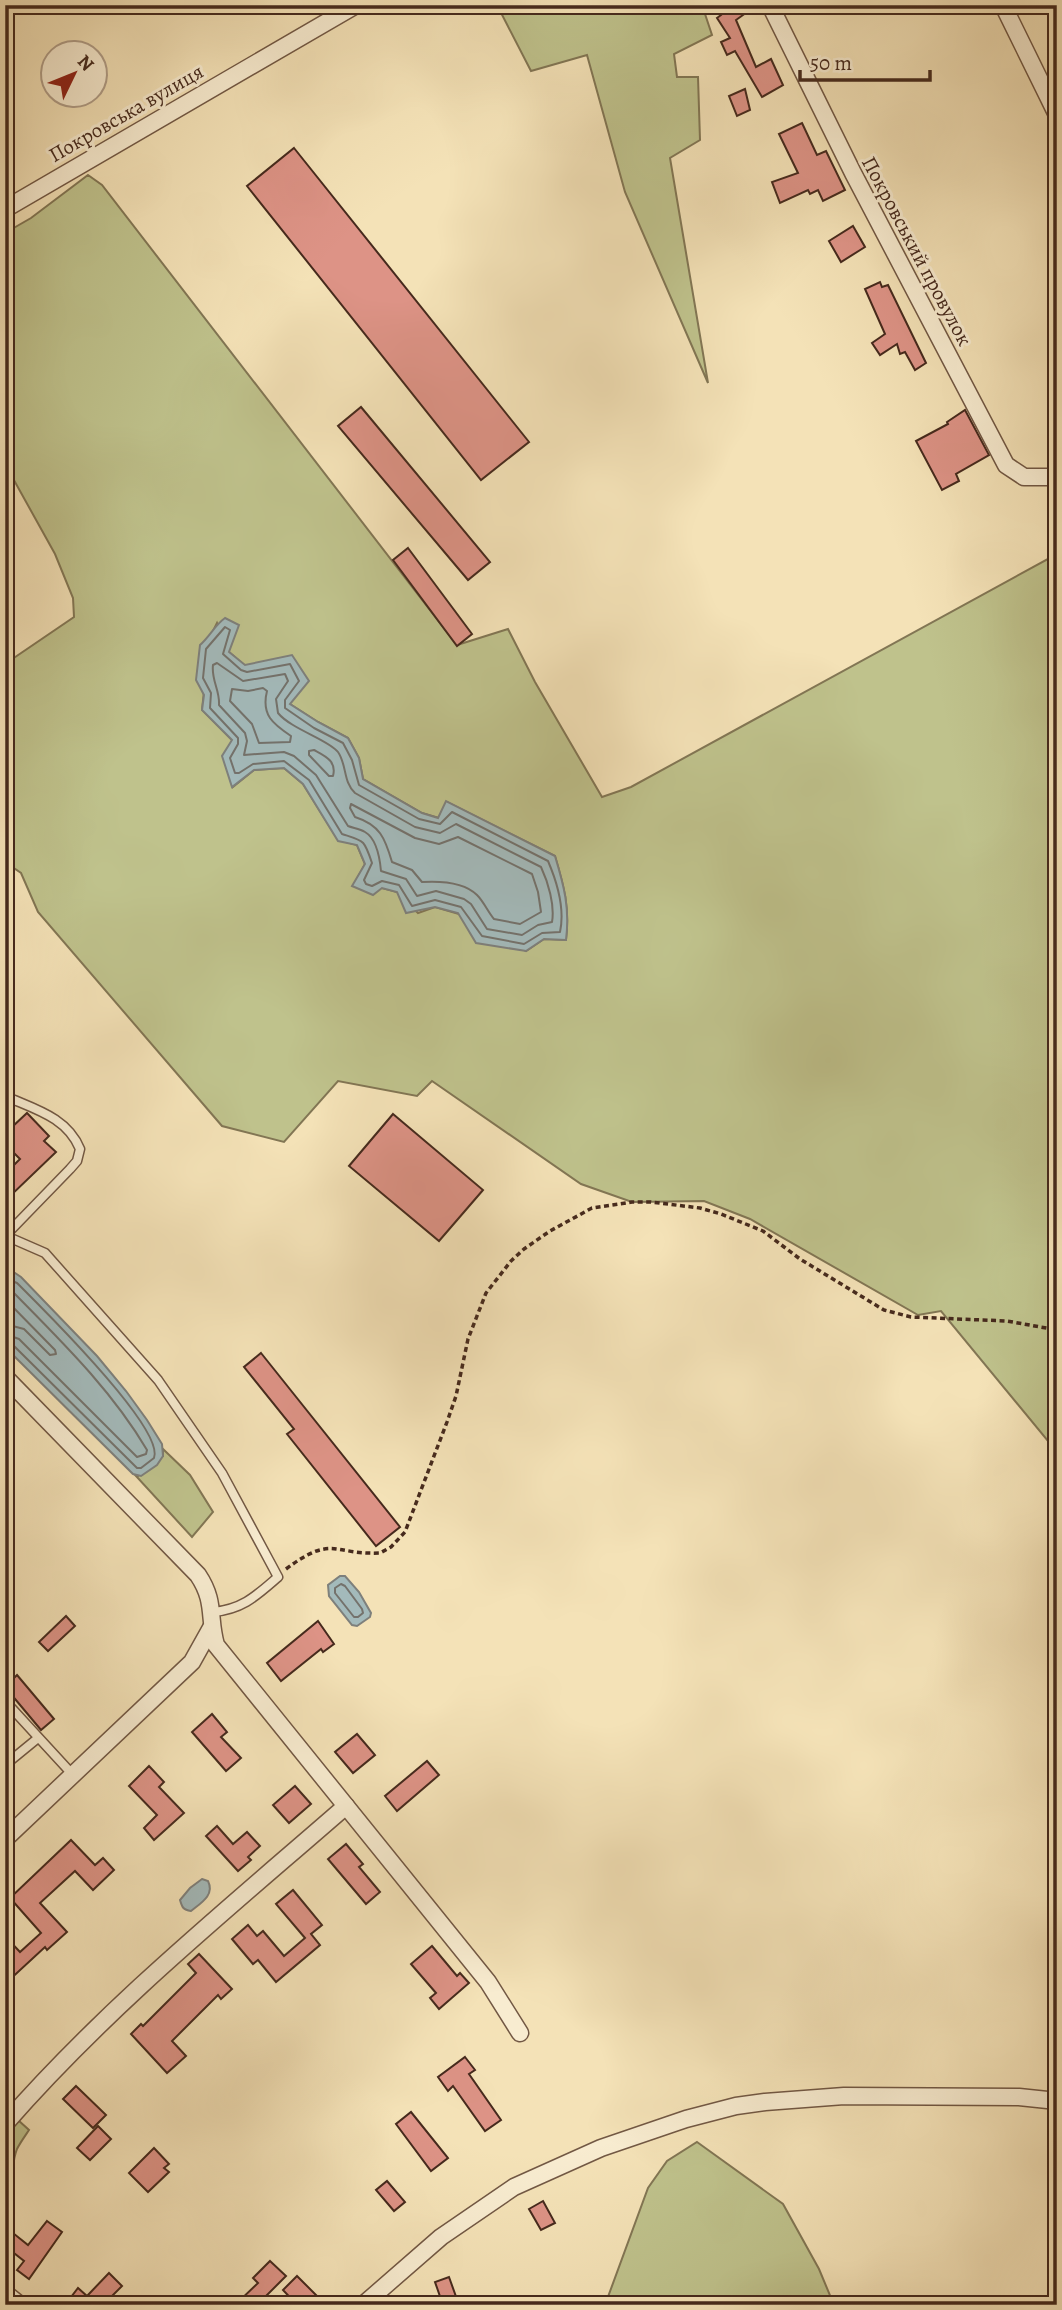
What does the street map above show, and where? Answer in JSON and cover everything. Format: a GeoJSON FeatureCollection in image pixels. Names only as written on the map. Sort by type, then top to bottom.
{"type":"FeatureCollection","features":[{"type":"Feature","properties":{"kind":"street","name":"Покровська вулиця"},"geometry":{"type":"LineString","coordinates":[[5,209],[356,5]]}},
{"type":"Feature","properties":{"kind":"street","name":"Покровський провулок"},"geometry":{"type":"LineString","coordinates":[[770,5],[853,173],[1006,466],[1024,477],[1057,477]]}},
{"type":"Feature","properties":{"kind":"street"},"geometry":{"type":"LineString","coordinates":[[1003,5],[1057,115]]}},
{"type":"Feature","properties":{"kind":"street"},"geometry":{"type":"LineString","coordinates":[[5,1377],[198,1576],[207,1589],[216,1645],[488,1982],[520,2033]]}},
{"type":"Feature","properties":{"kind":"street"},"geometry":{"type":"LineString","coordinates":[[5,1839],[192,1662],[212,1620]]}},
{"type":"Feature","properties":{"kind":"street"},"geometry":{"type":"LineString","coordinates":[[5,2124],[51,2072],[107,2016],[346,1806]]}},
{"type":"Feature","properties":{"kind":"street"},"geometry":{"type":"LineString","coordinates":[[363,2305],[441,2237],[514,2187],[601,2148],[686,2119],[755,2104],[844,2096],[1019,2097],[1057,2101]]}},
{"type":"Feature","properties":{"kind":"street"},"geometry":{"type":"LineString","coordinates":[[5,2293],[20,2305]]}},
{"type":"Feature","properties":{"kind":"lane"},"geometry":{"type":"LineString","coordinates":[[5,1096],[51,1115],[73,1136],[80,1149],[77,1161],[5,1236],[45,1253],[158,1380],[222,1473],[278,1577],[241,1606],[212,1620]]}},
{"type":"Feature","properties":{"kind":"lane"},"geometry":{"type":"LineString","coordinates":[[5,1701],[72,1776]]}},
{"type":"Feature","properties":{"kind":"lane"},"geometry":{"type":"LineString","coordinates":[[5,1765],[38,1738]]}},
{"type":"Feature","properties":{"kind":"path"},"geometry":{"type":"LineString","coordinates":[[278,1577],[302,1558],[323,1548],[380,1553],[400,1539],[447,1422],[456,1396],[468,1339],[484,1298],[515,1256],[586,1210],[632,1202],[668,1204],[721,1213],[763,1231],[790,1253],[879,1308],[911,1317],[1007,1321],[1057,1330]]}},
{"type":"Feature","properties":{"kind":"green space"},"geometry":{"type":"Polygon","coordinates":[[[497,5],[702,5],[712,35],[674,54],[677,77],[698,77],[700,140],[670,158],[708,383],[625,192],[587,55],[531,71],[497,5]]]}},
{"type":"Feature","properties":{"kind":"green space"},"geometry":{"type":"Polygon","coordinates":[[[88,175],[102,185],[457,645],[508,629],[535,682],[602,797],[631,787],[1057,554],[1057,1370],[1050,1385],[1057,1396],[1057,1452],[941,1311],[918,1315],[750,1219],[704,1201],[632,1202],[581,1184],[432,1081],[417,1096],[338,1081],[284,1142],[222,1126],[38,912],[21,873],[5,862],[5,664],[74,617],[73,598],[55,554],[5,464],[5,233],[31,218],[88,175]],[[217,623],[210,637],[202,710],[232,740],[233,787],[254,770],[284,768],[303,784],[338,840],[357,845],[365,864],[353,886],[397,892],[418,913],[435,907],[459,914],[526,951],[544,939],[566,940],[565,897],[555,856],[447,802],[439,818],[422,813],[363,779],[359,758],[348,738],[290,704],[229,652],[217,623]]]}},
{"type":"Feature","properties":{"kind":"green space"},"geometry":{"type":"Polygon","coordinates":[[[163,1449],[190,1475],[213,1512],[192,1537],[136,1476],[163,1456],[163,1449]]]}},
{"type":"Feature","properties":{"kind":"green space"},"geometry":{"type":"Polygon","coordinates":[[[18,2120],[29,2130],[17,2149],[11,2180],[5,2192],[5,2135],[18,2120]]]}},
{"type":"Feature","properties":{"kind":"green space"},"geometry":{"type":"Polygon","coordinates":[[[697,2142],[783,2204],[819,2269],[834,2305],[605,2305],[648,2188],[667,2161],[697,2142]]]}},
{"type":"Feature","properties":{"kind":"water"},"geometry":{"type":"Polygon","coordinates":[[[225,618],[239,625],[229,652],[245,665],[292,655],[309,681],[290,704],[348,738],[359,758],[363,779],[422,813],[438,818],[446,801],[555,856],[565,897],[566,940],[544,939],[526,951],[476,943],[458,913],[435,907],[406,913],[397,892],[382,888],[373,895],[352,886],[365,864],[357,845],[338,841],[303,784],[284,768],[254,770],[232,787],[222,756],[232,740],[202,710],[204,695],[196,680],[200,645],[225,618]]]}},
{"type":"Feature","properties":{"kind":"water"},"geometry":{"type":"Polygon","coordinates":[[[5,1271],[12,1271],[21,1277],[97,1356],[126,1391],[162,1444],[163,1456],[157,1465],[141,1476],[133,1474],[5,1347],[5,1271]]]}},
{"type":"Feature","properties":{"kind":"water"},"geometry":{"type":"Polygon","coordinates":[[[340,1576],[345,1576],[359,1592],[371,1613],[370,1617],[357,1626],[352,1625],[329,1596],[328,1585],[340,1576]]]}},
{"type":"Feature","properties":{"kind":"water"},"geometry":{"type":"Polygon","coordinates":[[[202,1879],[208,1881],[210,1886],[208,1895],[191,1911],[186,1910],[180,1900],[202,1879]]]}},
{"type":"Feature","properties":{"kind":"building"},"geometry":{"type":"Polygon","coordinates":[[[715,5],[757,5],[736,20],[756,67],[771,59],[783,85],[762,97],[735,51],[727,55],[721,42],[730,38],[717,18],[721,15],[715,5]]]}},
{"type":"Feature","properties":{"kind":"building"},"geometry":{"type":"Polygon","coordinates":[[[745,89],[750,110],[737,116],[729,96],[745,89]]]}},
{"type":"Feature","properties":{"kind":"building"},"geometry":{"type":"Polygon","coordinates":[[[802,123],[817,155],[826,151],[845,190],[823,201],[818,190],[810,194],[808,190],[780,203],[772,182],[798,173],[779,134],[802,123]]]}},
{"type":"Feature","properties":{"kind":"building"},"geometry":{"type":"Polygon","coordinates":[[[294,148],[529,442],[481,480],[247,186],[294,148]]]}},
{"type":"Feature","properties":{"kind":"building"},"geometry":{"type":"Polygon","coordinates":[[[853,226],[865,247],[841,262],[829,241],[853,226]]]}},
{"type":"Feature","properties":{"kind":"building"},"geometry":{"type":"Polygon","coordinates":[[[880,282],[882,287],[888,285],[926,363],[915,370],[905,352],[900,354],[897,344],[880,355],[872,343],[885,334],[865,289],[880,282]]]}},
{"type":"Feature","properties":{"kind":"building"},"geometry":{"type":"Polygon","coordinates":[[[361,407],[490,562],[468,580],[338,426],[361,407]]]}},
{"type":"Feature","properties":{"kind":"building"},"geometry":{"type":"Polygon","coordinates":[[[965,410],[989,455],[956,474],[959,481],[942,490],[916,441],[948,424],[947,422],[965,410]]]}},
{"type":"Feature","properties":{"kind":"building"},"geometry":{"type":"Polygon","coordinates":[[[408,548],[472,634],[457,646],[393,560],[408,548]]]}},
{"type":"Feature","properties":{"kind":"building"},"geometry":{"type":"Polygon","coordinates":[[[27,1113],[49,1136],[44,1141],[56,1152],[5,1201],[5,1174],[20,1159],[5,1144],[5,1120],[12,1127],[27,1113]]]}},
{"type":"Feature","properties":{"kind":"building"},"geometry":{"type":"Polygon","coordinates":[[[393,1114],[483,1190],[439,1241],[349,1166],[393,1114]]]}},
{"type":"Feature","properties":{"kind":"building"},"geometry":{"type":"Polygon","coordinates":[[[261,1353],[400,1527],[376,1546],[287,1434],[294,1429],[244,1367],[261,1353]]]}},
{"type":"Feature","properties":{"kind":"building"},"geometry":{"type":"Polygon","coordinates":[[[66,1616],[75,1626],[48,1651],[39,1642],[66,1616]]]}},
{"type":"Feature","properties":{"kind":"building"},"geometry":{"type":"Polygon","coordinates":[[[318,1621],[334,1644],[323,1652],[321,1649],[281,1681],[267,1663],[318,1621]]]}},
{"type":"Feature","properties":{"kind":"building"},"geometry":{"type":"Polygon","coordinates":[[[17,1675],[54,1719],[41,1730],[5,1687],[17,1675]]]}},
{"type":"Feature","properties":{"kind":"building"},"geometry":{"type":"Polygon","coordinates":[[[212,1714],[227,1732],[221,1737],[241,1758],[226,1771],[192,1732],[212,1714]]]}},
{"type":"Feature","properties":{"kind":"building"},"geometry":{"type":"Polygon","coordinates":[[[357,1734],[375,1755],[353,1773],[335,1752],[357,1734]]]}},
{"type":"Feature","properties":{"kind":"building"},"geometry":{"type":"Polygon","coordinates":[[[427,1761],[439,1775],[397,1811],[385,1796],[427,1761]]]}},
{"type":"Feature","properties":{"kind":"building"},"geometry":{"type":"Polygon","coordinates":[[[149,1766],[164,1782],[159,1787],[184,1813],[154,1840],[144,1828],[157,1815],[129,1786],[149,1766]]]}},
{"type":"Feature","properties":{"kind":"building"},"geometry":{"type":"Polygon","coordinates":[[[295,1786],[311,1804],[289,1823],[273,1805],[295,1786]]]}},
{"type":"Feature","properties":{"kind":"building"},"geometry":{"type":"Polygon","coordinates":[[[217,1826],[233,1844],[247,1832],[260,1846],[248,1857],[251,1860],[238,1871],[206,1836],[217,1826]]]}},
{"type":"Feature","properties":{"kind":"building"},"geometry":{"type":"Polygon","coordinates":[[[71,1840],[95,1865],[103,1858],[114,1870],[93,1890],[75,1871],[40,1903],[67,1932],[47,1950],[45,1947],[5,1984],[5,1936],[20,1952],[41,1933],[10,1898],[71,1840]]]}},
{"type":"Feature","properties":{"kind":"building"},"geometry":{"type":"Polygon","coordinates":[[[346,1844],[363,1864],[359,1867],[380,1892],[366,1904],[328,1859],[346,1844]]]}},
{"type":"Feature","properties":{"kind":"building"},"geometry":{"type":"Polygon","coordinates":[[[293,1890],[322,1925],[311,1934],[320,1945],[276,1982],[258,1960],[253,1964],[232,1939],[248,1925],[257,1936],[263,1931],[284,1956],[305,1938],[276,1904],[293,1890]]]}},
{"type":"Feature","properties":{"kind":"building"},"geometry":{"type":"Polygon","coordinates":[[[432,1946],[457,1976],[460,1973],[469,1983],[439,2009],[430,1998],[436,1993],[411,1964],[432,1946]]]}},
{"type":"Feature","properties":{"kind":"building"},"geometry":{"type":"Polygon","coordinates":[[[199,1954],[232,1989],[221,1999],[218,1995],[172,2041],[186,2056],[167,2073],[131,2034],[141,2024],[143,2026],[196,1973],[188,1964],[199,1954]]]}},
{"type":"Feature","properties":{"kind":"building"},"geometry":{"type":"Polygon","coordinates":[[[465,2057],[475,2070],[469,2074],[501,2120],[485,2131],[453,2086],[448,2091],[438,2077],[465,2057]]]}},
{"type":"Feature","properties":{"kind":"building"},"geometry":{"type":"Polygon","coordinates":[[[76,2086],[106,2115],[93,2128],[63,2099],[76,2086]]]}},
{"type":"Feature","properties":{"kind":"building"},"geometry":{"type":"Polygon","coordinates":[[[411,2112],[448,2158],[431,2171],[396,2124],[411,2112]]]}},
{"type":"Feature","properties":{"kind":"building"},"geometry":{"type":"Polygon","coordinates":[[[98,2126],[111,2139],[90,2160],[77,2148],[98,2126]]]}},
{"type":"Feature","properties":{"kind":"building"},"geometry":{"type":"Polygon","coordinates":[[[154,2148],[169,2164],[164,2168],[169,2172],[148,2192],[129,2173],[154,2148]]]}},
{"type":"Feature","properties":{"kind":"building"},"geometry":{"type":"Polygon","coordinates":[[[387,2181],[405,2202],[394,2211],[376,2190],[387,2181]]]}},
{"type":"Feature","properties":{"kind":"building"},"geometry":{"type":"Polygon","coordinates":[[[543,2201],[555,2223],[541,2230],[529,2209],[543,2201]]]}},
{"type":"Feature","properties":{"kind":"building"},"geometry":{"type":"Polygon","coordinates":[[[47,2221],[62,2232],[29,2279],[17,2270],[24,2261],[5,2246],[5,2242],[13,2233],[28,2245],[47,2221]]]}},
{"type":"Feature","properties":{"kind":"building"},"geometry":{"type":"Polygon","coordinates":[[[270,2261],[286,2276],[257,2305],[235,2305],[258,2283],[253,2278],[270,2261]]]}},
{"type":"Feature","properties":{"kind":"building"},"geometry":{"type":"Polygon","coordinates":[[[109,2273],[122,2286],[103,2305],[65,2305],[78,2288],[87,2296],[109,2273]]]}},
{"type":"Feature","properties":{"kind":"building"},"geometry":{"type":"Polygon","coordinates":[[[297,2276],[319,2298],[312,2305],[297,2305],[283,2290],[297,2276]]]}},
{"type":"Feature","properties":{"kind":"building"},"geometry":{"type":"Polygon","coordinates":[[[449,2277],[459,2305],[443,2305],[435,2282],[449,2277]]]}}]}
